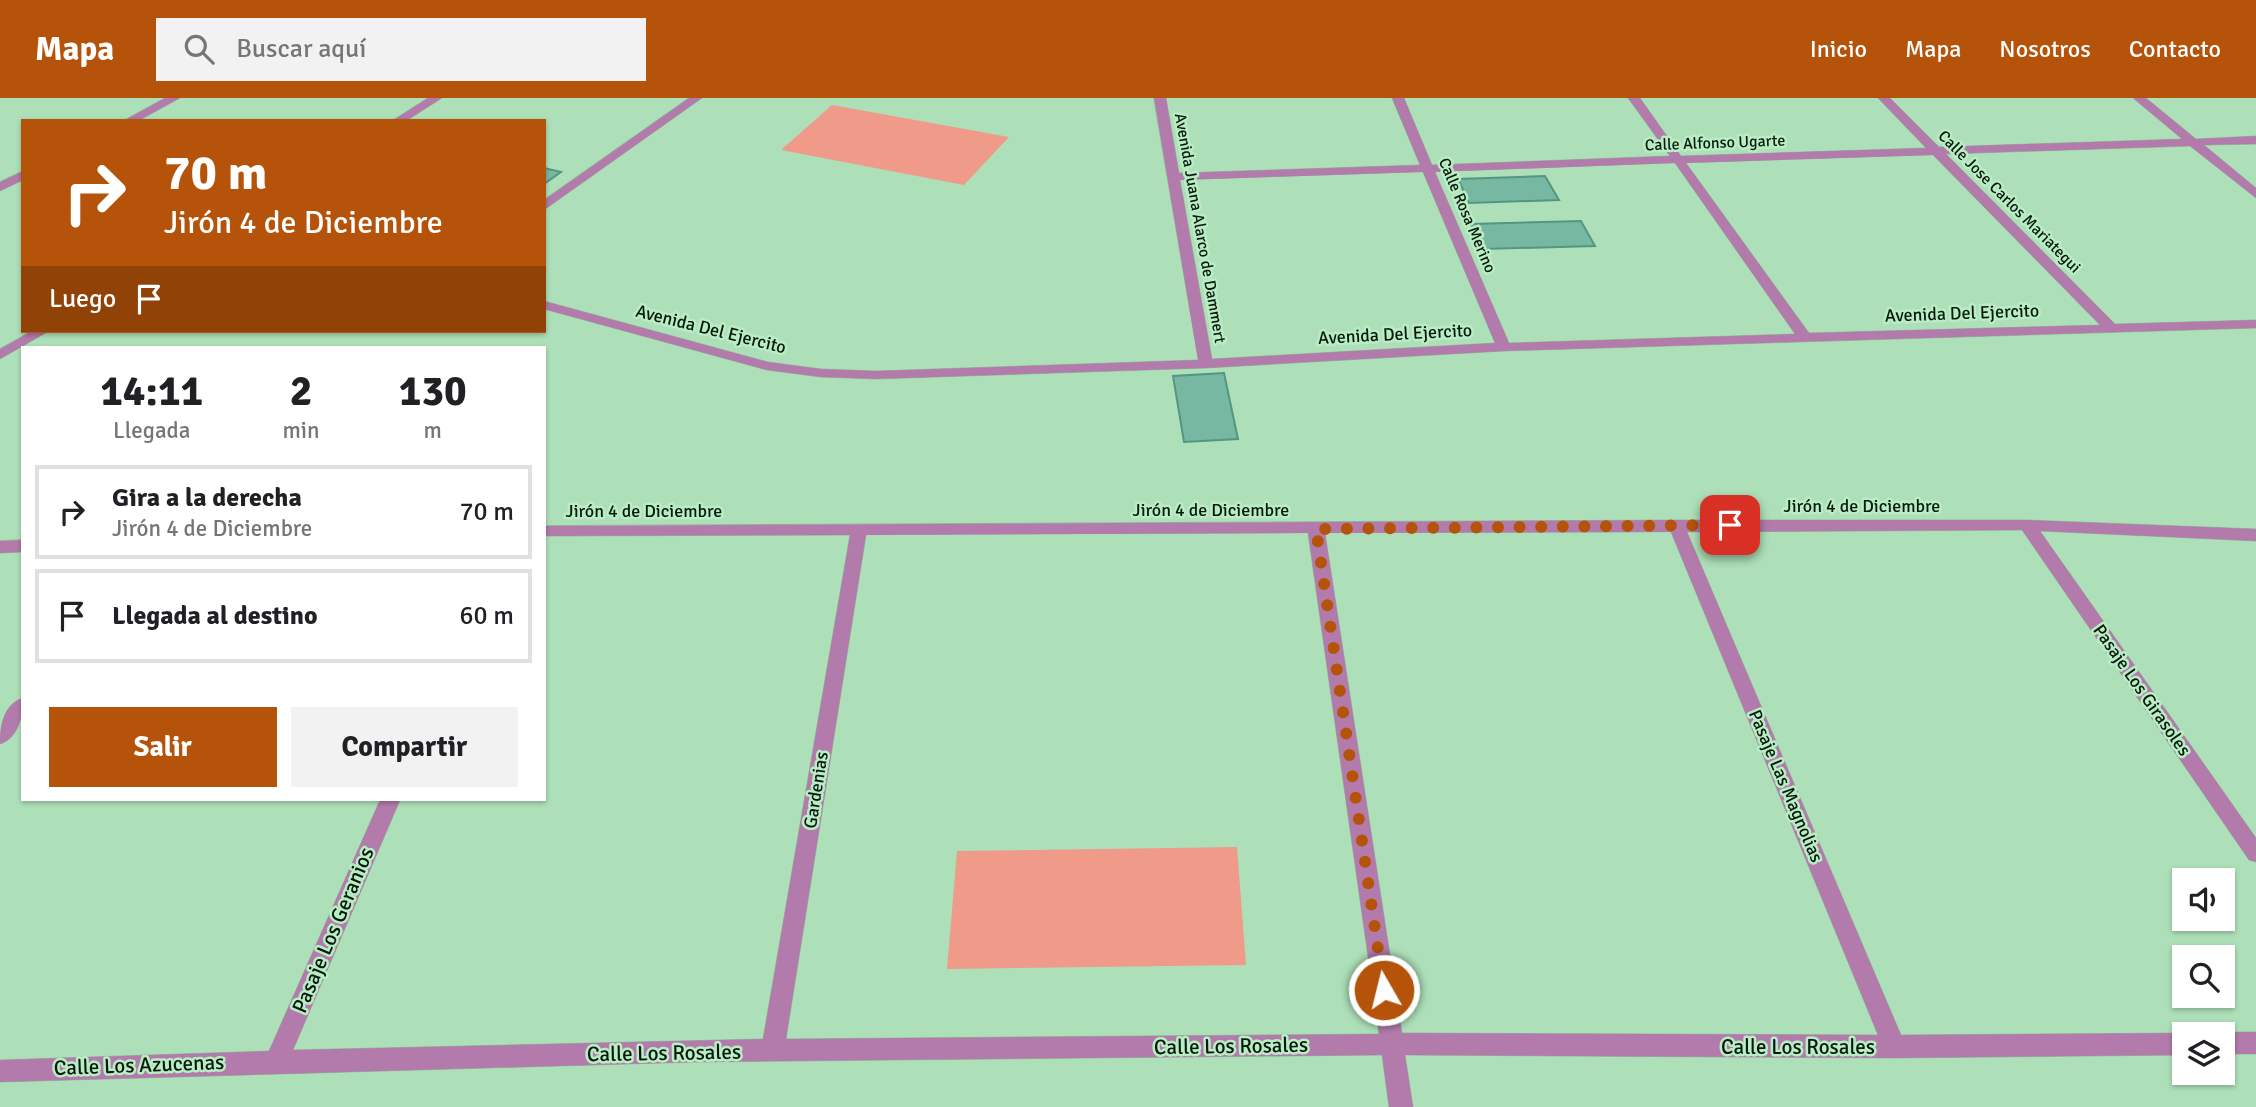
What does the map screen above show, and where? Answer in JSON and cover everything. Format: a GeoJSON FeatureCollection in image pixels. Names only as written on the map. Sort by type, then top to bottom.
{"type":"FeatureCollection","features":[{"type":"Feature","properties":{"kind":"street"},"geometry":{"type":"LineString","coordinates":[[133,119],[174,98]]}},
{"type":"Feature","properties":{"kind":"street"},"geometry":{"type":"LineString","coordinates":[[401,119],[436,98]]}},
{"type":"Feature","properties":{"kind":"street"},"geometry":{"type":"LineString","coordinates":[[546,205],[696,98]]}},
{"type":"Feature","properties":{"kind":"street","name":"Avenida Juana Alarco de Dammert"},"geometry":{"type":"LineString","coordinates":[[1160,98],[1206,364]]}},
{"type":"Feature","properties":{"kind":"street","name":"Calle Rosa Merino"},"geometry":{"type":"LineString","coordinates":[[1398,98],[1504,347]]}},
{"type":"Feature","properties":{"kind":"street"},"geometry":{"type":"LineString","coordinates":[[1634,98],[1804,337]]}},
{"type":"Feature","properties":{"kind":"street","name":"Calle Jose Carlos Mariategui"},"geometry":{"type":"LineString","coordinates":[[1884,98],[2111,328]]}},
{"type":"Feature","properties":{"kind":"street"},"geometry":{"type":"LineString","coordinates":[[2139,98],[2256,194]]}},
{"type":"Feature","properties":{"kind":"street","name":"Calle Alfonso Ugarte"},"geometry":{"type":"LineString","coordinates":[[1175,177],[2256,140]]}},
{"type":"Feature","properties":{"kind":"street"},"geometry":{"type":"LineString","coordinates":[[0,169],[21,174]]}},
{"type":"Feature","properties":{"kind":"street"},"geometry":{"type":"LineString","coordinates":[[0,187],[21,176]]}},
{"type":"Feature","properties":{"kind":"street","name":"Avenida Del Ejercito"},"geometry":{"type":"LineString","coordinates":[[546,305],[767,366],[821,373],[876,375],[1206,364],[1504,347],[2256,324]]}},
{"type":"Feature","properties":{"kind":"street"},"geometry":{"type":"LineString","coordinates":[[0,355],[38,333]]}},
{"type":"Feature","properties":{"kind":"street","name":"Pasaje Las Magnolias"},"geometry":{"type":"LineString","coordinates":[[1676,525],[1895,1047]]}},
{"type":"Feature","properties":{"kind":"street","name":"Jirón 4 de Diciembre"},"geometry":{"type":"LineString","coordinates":[[546,531],[2027,525],[2256,535]]}},
{"type":"Feature","properties":{"kind":"street","name":"Pasaje Los Girasoles"},"geometry":{"type":"LineString","coordinates":[[2027,525],[2256,854]]}},
{"type":"Feature","properties":{"kind":"street","name":"Gardenias"},"geometry":{"type":"LineString","coordinates":[[773,1051],[859,529]]}},
{"type":"Feature","properties":{"kind":"street"},"geometry":{"type":"LineString","coordinates":[[1316,529],[1401,1107]]}},
{"type":"Feature","properties":{"kind":"street"},"geometry":{"type":"LineString","coordinates":[[0,547],[21,546]]}},
{"type":"Feature","properties":{"kind":"street"},"geometry":{"type":"LineString","coordinates":[[0,737],[21,708]]}},
{"type":"Feature","properties":{"kind":"street","name":"Pasaje Los Geranios"},"geometry":{"type":"LineString","coordinates":[[277,1060],[390,801]]}},
{"type":"Feature","properties":{"kind":"street"},"geometry":{"type":"LineString","coordinates":[[2235,1043],[2256,1043]]}},
{"type":"Feature","properties":{"kind":"street","name":"Calle Los Rosales"},"geometry":{"type":"LineString","coordinates":[[277,1060],[1392,1044],[1895,1047],[2172,1044]]}},
{"type":"Feature","properties":{"kind":"street","name":"Calle Los Azucenas"},"geometry":{"type":"LineString","coordinates":[[0,1071],[277,1060]]}},
{"type":"Feature","properties":{"kind":"shaded area"},"geometry":{"type":"Polygon","coordinates":[[[832,105],[1009,137],[964,185],[781,150],[832,105]]]}},
{"type":"Feature","properties":{"kind":"shaded area"},"geometry":{"type":"Polygon","coordinates":[[[1237,847],[1246,965],[947,969],[957,851],[1237,847]]]}},
{"type":"Feature","properties":{"kind":"building"},"geometry":{"type":"Polygon","coordinates":[[[546,168],[561,172],[546,183],[546,168]]]}},
{"type":"Feature","properties":{"kind":"building"},"geometry":{"type":"Polygon","coordinates":[[[1545,176],[1559,200],[1469,203],[1458,179],[1545,176]]]}},
{"type":"Feature","properties":{"kind":"building"},"geometry":{"type":"Polygon","coordinates":[[[1581,221],[1595,246],[1482,249],[1471,224],[1581,221]]]}},
{"type":"Feature","properties":{"kind":"building"},"geometry":{"type":"Polygon","coordinates":[[[1224,373],[1238,439],[1184,442],[1173,376],[1224,373]]]}},
{"type":"Feature","properties":{"kind":"route"},"geometry":{"type":"LineString","coordinates":[[1384,990],[1316,529],[1730,525]]}}]}
